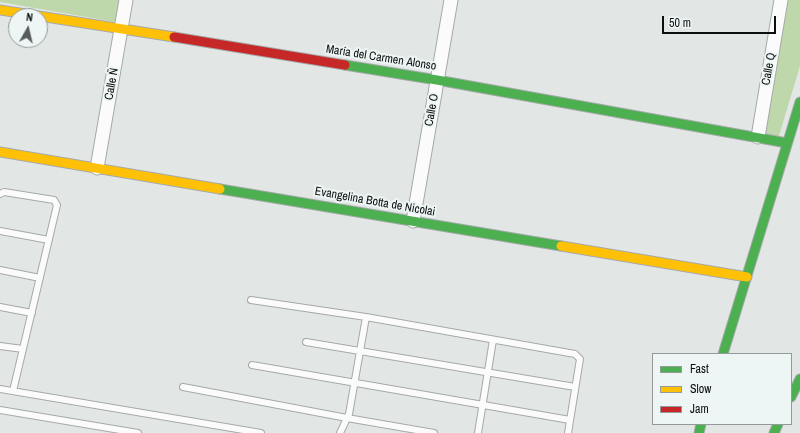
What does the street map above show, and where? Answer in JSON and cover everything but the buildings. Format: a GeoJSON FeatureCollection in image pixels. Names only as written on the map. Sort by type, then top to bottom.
{"type":"FeatureCollection","features":[{"type":"Feature","properties":{"kind":"street","name":"Calle Ñ"},"geometry":{"type":"LineString","coordinates":[[97,168],[126,0]]}},
{"type":"Feature","properties":{"kind":"street","name":"Calle O"},"geometry":{"type":"LineString","coordinates":[[413,221],[451,0]]}},
{"type":"Feature","properties":{"kind":"street","name":"Calle Q"},"geometry":{"type":"LineString","coordinates":[[758,137],[781,0]]}},
{"type":"Feature","properties":{"kind":"street","name":"María del Carmen Alonso"},"geometry":{"type":"LineString","coordinates":[[0,10],[121,28],[437,80],[787,143]]}},
{"type":"Feature","properties":{"kind":"street"},"geometry":{"type":"LineString","coordinates":[[723,353],[800,102]]}},
{"type":"Feature","properties":{"kind":"street","name":"Evangelina Botta de Nicolai"},"geometry":{"type":"LineString","coordinates":[[0,152],[747,278]]}},
{"type":"Feature","properties":{"kind":"street"},"geometry":{"type":"LineString","coordinates":[[792,395],[800,379]]}},
{"type":"Feature","properties":{"kind":"lane"},"geometry":{"type":"LineString","coordinates":[[0,194],[4,192],[54,200],[57,205],[13,391]]}},
{"type":"Feature","properties":{"kind":"lane"},"geometry":{"type":"LineString","coordinates":[[0,231],[49,240]]}},
{"type":"Feature","properties":{"kind":"lane"},"geometry":{"type":"LineString","coordinates":[[0,270],[40,278]]}},
{"type":"Feature","properties":{"kind":"lane"},"geometry":{"type":"LineString","coordinates":[[251,300],[366,317],[575,354],[580,359],[568,433]]}},
{"type":"Feature","properties":{"kind":"lane"},"geometry":{"type":"LineString","coordinates":[[0,308],[32,313]]}},
{"type":"Feature","properties":{"kind":"lane"},"geometry":{"type":"LineString","coordinates":[[340,433],[350,414],[366,317]]}},
{"type":"Feature","properties":{"kind":"lane"},"geometry":{"type":"LineString","coordinates":[[478,433],[493,340]]}},
{"type":"Feature","properties":{"kind":"lane"},"geometry":{"type":"LineString","coordinates":[[306,342],[576,387]]}},
{"type":"Feature","properties":{"kind":"lane"},"geometry":{"type":"LineString","coordinates":[[0,346],[23,349]]}},
{"type":"Feature","properties":{"kind":"lane"},"geometry":{"type":"LineString","coordinates":[[252,365],[570,420]]}},
{"type":"Feature","properties":{"kind":"lane"},"geometry":{"type":"LineString","coordinates":[[183,388],[434,433]]}},
{"type":"Feature","properties":{"kind":"lane"},"geometry":{"type":"LineString","coordinates":[[0,389],[261,433]]}},
{"type":"Feature","properties":{"kind":"lane"},"geometry":{"type":"LineString","coordinates":[[0,410],[138,433]]}},
{"type":"Feature","properties":{"kind":"green space"},"geometry":{"type":"Polygon","coordinates":[[[0,0],[119,0],[115,22],[48,10],[48,8],[34,8],[0,2],[0,0]]]}},
{"type":"Feature","properties":{"kind":"green space"},"geometry":{"type":"Polygon","coordinates":[[[786,0],[800,0],[800,66],[778,139],[762,135],[786,0]]]}},
{"type":"Feature","properties":{"kind":"traffic: fast"},"geometry":{"type":"LineString","coordinates":[[345,65],[437,80],[787,143]]}},
{"type":"Feature","properties":{"kind":"traffic: fast"},"geometry":{"type":"LineString","coordinates":[[723,353],[800,102]]}},
{"type":"Feature","properties":{"kind":"traffic: fast"},"geometry":{"type":"LineString","coordinates":[[220,189],[561,246]]}},
{"type":"Feature","properties":{"kind":"traffic: fast"},"geometry":{"type":"LineString","coordinates":[[792,395],[800,379]]}},
{"type":"Feature","properties":{"kind":"traffic: fast"},"geometry":{"type":"LineString","coordinates":[[699,433],[701,425]]}},
{"type":"Feature","properties":{"kind":"traffic: fast"},"geometry":{"type":"LineString","coordinates":[[774,433],[778,425]]}},
{"type":"Feature","properties":{"kind":"traffic: slow"},"geometry":{"type":"LineString","coordinates":[[0,10],[174,37]]}},
{"type":"Feature","properties":{"kind":"traffic: slow"},"geometry":{"type":"LineString","coordinates":[[0,152],[220,189]]}},
{"type":"Feature","properties":{"kind":"traffic: slow"},"geometry":{"type":"LineString","coordinates":[[561,246],[747,277]]}},
{"type":"Feature","properties":{"kind":"traffic: jam"},"geometry":{"type":"LineString","coordinates":[[174,37],[345,65]]}}]}
